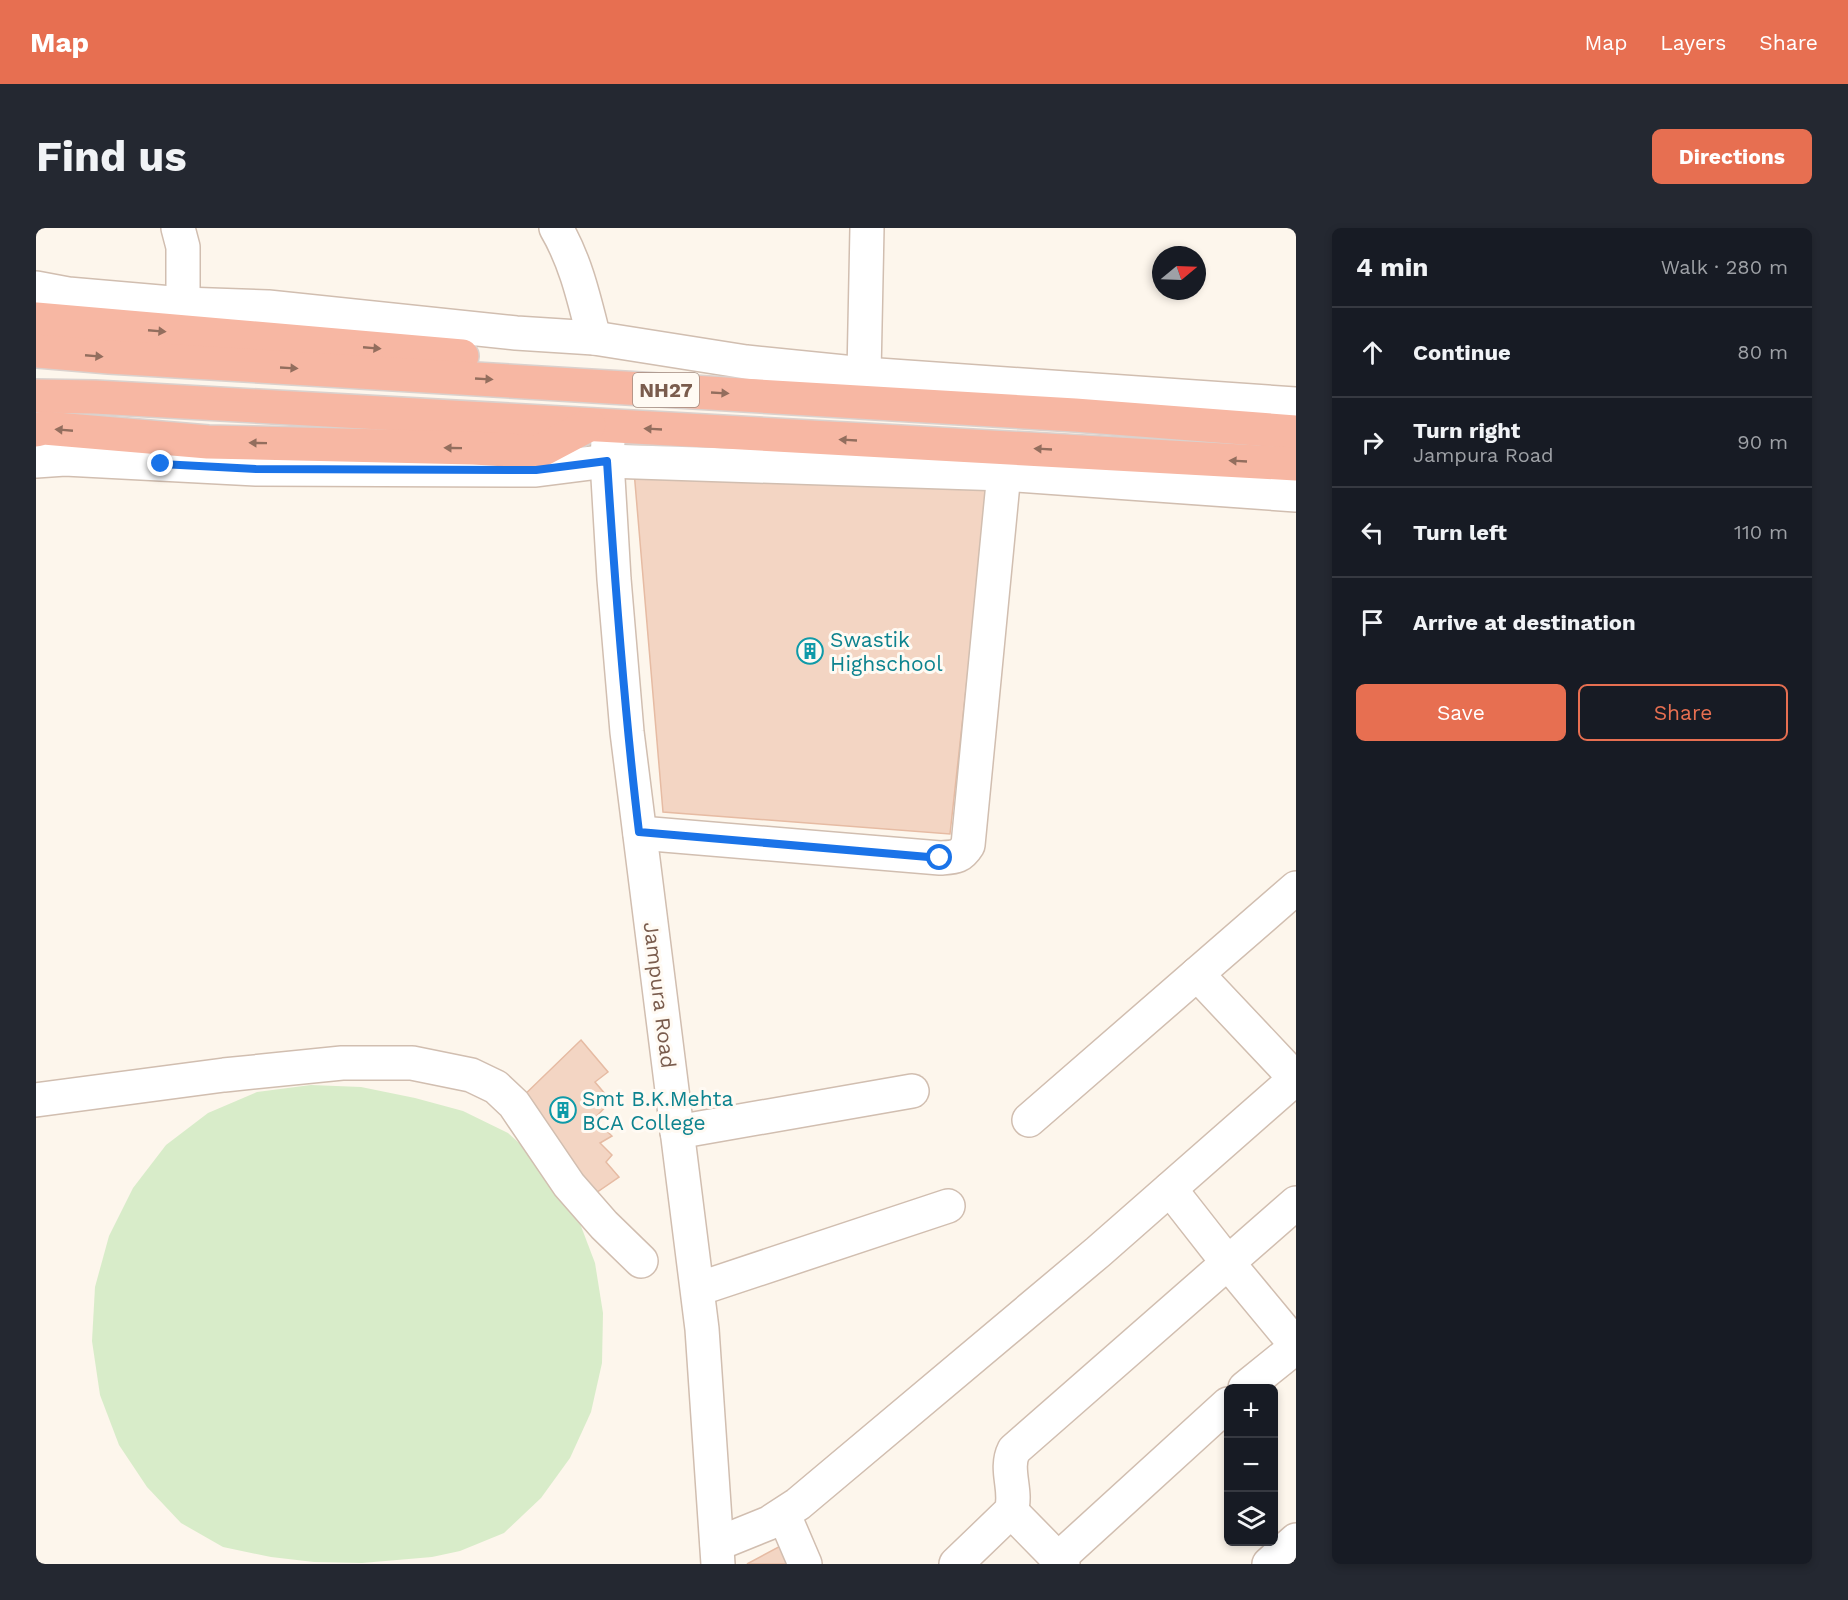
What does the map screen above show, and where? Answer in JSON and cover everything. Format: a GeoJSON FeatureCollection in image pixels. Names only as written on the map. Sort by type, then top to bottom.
{"type":"FeatureCollection","features":[{"type":"Feature","properties":{"kind":"highway"},"geometry":{"type":"LineString","coordinates":[[36,319],[510,360],[579,385]]}},
{"type":"Feature","properties":{"kind":"highway","name":"NH27"},"geometry":{"type":"LineString","coordinates":[[36,351],[1075,414],[1296,432]]}},
{"type":"Feature","properties":{"kind":"highway","name":"NH27"},"geometry":{"type":"LineString","coordinates":[[36,396],[95,397],[599,426],[1005,461],[1296,464]]}},
{"type":"Feature","properties":{"kind":"highway"},"geometry":{"type":"LineString","coordinates":[[36,429],[208,442],[474,448],[538,452],[599,426]]}},
{"type":"Feature","properties":{"kind":"street"},"geometry":{"type":"LineString","coordinates":[[178,228],[183,247],[183,304]]}},
{"type":"Feature","properties":{"kind":"street"},"geometry":{"type":"LineString","coordinates":[[556,228],[567,247],[580,282],[594,338]]}},
{"type":"Feature","properties":{"kind":"street"},"geometry":{"type":"LineString","coordinates":[[864,374],[867,228]]}},
{"type":"Feature","properties":{"kind":"street"},"geometry":{"type":"LineString","coordinates":[[36,288],[68,294],[183,304],[268,307],[516,333],[594,338],[746,362],[864,374],[1296,404]]}},
{"type":"Feature","properties":{"kind":"street","name":"Jampura Road"},"geometry":{"type":"LineString","coordinates":[[599,426],[607,461],[626,720],[698,1289],[718,1554]]}},
{"type":"Feature","properties":{"kind":"street"},"geometry":{"type":"LineString","coordinates":[[36,460],[65,459],[256,469],[513,470],[536,470],[607,461],[1005,461],[1296,495]]}},
{"type":"Feature","properties":{"kind":"street"},"geometry":{"type":"LineString","coordinates":[[639,832],[940,858],[957,856],[964,852],[968,844],[1005,461]]}},
{"type":"Feature","properties":{"kind":"street"},"geometry":{"type":"LineString","coordinates":[[1029,1120],[1296,888]]}},
{"type":"Feature","properties":{"kind":"street"},"geometry":{"type":"LineString","coordinates":[[718,1554],[784,1515],[1098,1252],[1296,1079],[1197,974]]}},
{"type":"Feature","properties":{"kind":"street"},"geometry":{"type":"LineString","coordinates":[[36,1100],[224,1075],[342,1063],[412,1063],[471,1075],[496,1087],[514,1104],[569,1185],[604,1225],[641,1261]]}},
{"type":"Feature","properties":{"kind":"street"},"geometry":{"type":"LineString","coordinates":[[677,1132],[912,1091]]}},
{"type":"Feature","properties":{"kind":"street"},"geometry":{"type":"LineString","coordinates":[[1170,1189],[1296,1346],[1251,1384]]}},
{"type":"Feature","properties":{"kind":"street"},"geometry":{"type":"LineString","coordinates":[[956,1564],[1011,1511],[1014,1502],[1010,1458],[1014,1450],[1296,1203]]}},
{"type":"Feature","properties":{"kind":"street"},"geometry":{"type":"LineString","coordinates":[[698,1289],[948,1206]]}},
{"type":"Feature","properties":{"kind":"street"},"geometry":{"type":"LineString","coordinates":[[1011,1511],[1060,1562],[1224,1408]]}},
{"type":"Feature","properties":{"kind":"street"},"geometry":{"type":"LineString","coordinates":[[784,1515],[805,1564]]}},
{"type":"Feature","properties":{"kind":"street"},"geometry":{"type":"LineString","coordinates":[[1269,1564],[1296,1540]]}},
{"type":"Feature","properties":{"kind":"green space"},"geometry":{"type":"Polygon","coordinates":[[[311,1085],[361,1087],[415,1098],[463,1111],[508,1133],[547,1168],[576,1213],[595,1263],[603,1313],[602,1363],[591,1412],[570,1458],[541,1498],[504,1533],[460,1551],[432,1557],[362,1563],[314,1562],[271,1557],[223,1547],[181,1523],[147,1487],[119,1445],[100,1395],[92,1341],[95,1287],[109,1236],[133,1188],[166,1145],[208,1113],[257,1092],[311,1085]]]}},
{"type":"Feature","properties":{"kind":"building","name":"Swastik Highschool"},"geometry":{"type":"Polygon","coordinates":[[[634,471],[988,490],[950,834],[663,812],[634,471]]]}},
{"type":"Feature","properties":{"kind":"building","name":"Smt B.K.Mehta BCA College"},"geometry":{"type":"Polygon","coordinates":[[[581,1040],[608,1072],[595,1082],[611,1101],[594,1119],[612,1136],[600,1143],[612,1155],[606,1162],[619,1177],[590,1197],[517,1102],[581,1040]]]}},
{"type":"Feature","properties":{"kind":"building"},"geometry":{"type":"Polygon","coordinates":[[[786,1543],[794,1564],[747,1564],[786,1543]]]}},
{"type":"Feature","properties":{"kind":"place","name":"Swastik Highschool"},"geometry":{"type":"Point","coordinates":[810,651]}},
{"type":"Feature","properties":{"kind":"place","name":"Smt B.K.Mehta BCA College"},"geometry":{"type":"Point","coordinates":[563,1110]}},
{"type":"Feature","properties":{"kind":"route"},"geometry":{"type":"LineString","coordinates":[[161,464],[256,469],[536,470],[607,461],[627,732],[639,832],[940,858]]}}]}
